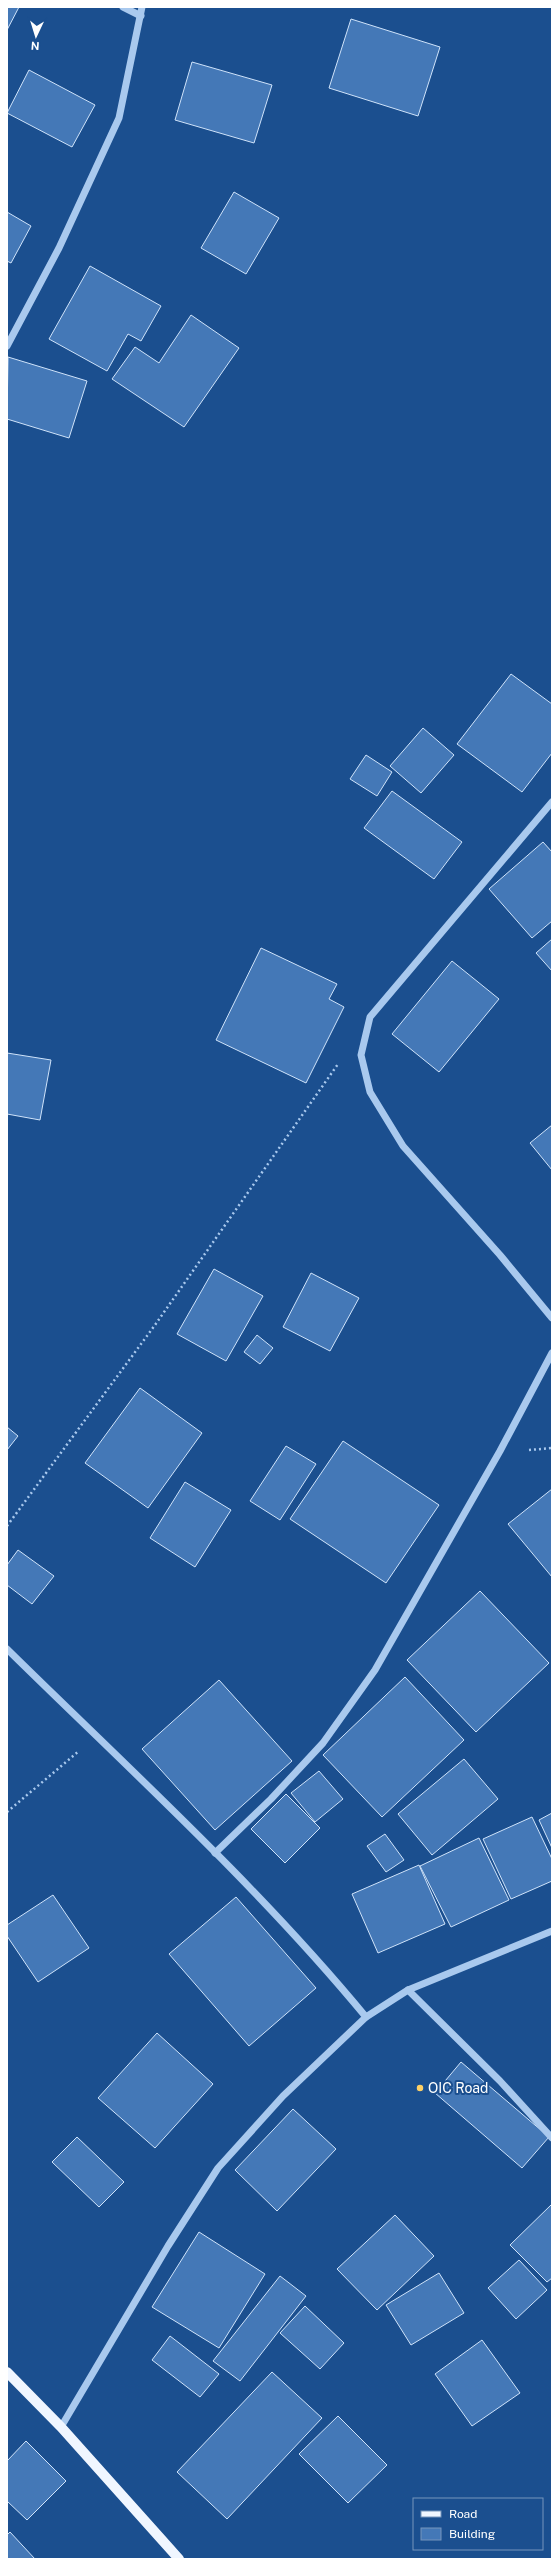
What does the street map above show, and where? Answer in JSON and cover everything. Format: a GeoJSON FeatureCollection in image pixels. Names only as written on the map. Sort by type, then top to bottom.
{"type":"FeatureCollection","features":[{"type":"Feature","properties":{"kind":"main road"},"geometry":{"type":"LineString","coordinates":[[7,2372],[61,2427],[179,2559]]}},
{"type":"Feature","properties":{"kind":"street"},"geometry":{"type":"LineString","coordinates":[[123,7],[141,16]]}},
{"type":"Feature","properties":{"kind":"street"},"geometry":{"type":"LineString","coordinates":[[7,346],[59,248],[119,118],[142,7]]}},
{"type":"Feature","properties":{"kind":"street"},"geometry":{"type":"LineString","coordinates":[[552,802],[370,1018],[361,1056],[370,1092],[403,1146],[500,1255],[552,1318]]}},
{"type":"Feature","properties":{"kind":"street"},"geometry":{"type":"LineString","coordinates":[[216,1853],[323,1743],[375,1670],[500,1451],[552,1354]]}},
{"type":"Feature","properties":{"kind":"street"},"geometry":{"type":"LineString","coordinates":[[7,1649],[97,1735],[216,1853],[319,1961],[366,2017]]}},
{"type":"Feature","properties":{"kind":"street"},"geometry":{"type":"LineString","coordinates":[[61,2427],[168,2246],[218,2168],[283,2096],[366,2017],[408,1990],[552,1931]]}},
{"type":"Feature","properties":{"kind":"street"},"geometry":{"type":"LineString","coordinates":[[408,1990],[500,2081],[552,2138]]}},
{"type":"Feature","properties":{"kind":"path"},"geometry":{"type":"LineString","coordinates":[[7,1526],[156,1325],[343,1057]]}},
{"type":"Feature","properties":{"kind":"path"},"geometry":{"type":"LineString","coordinates":[[7,1812],[97,1735]]}},
{"type":"Feature","properties":{"kind":"building"},"geometry":{"type":"Polygon","coordinates":[[[7,7],[19,7],[7,30],[7,7]]]}},
{"type":"Feature","properties":{"kind":"building"},"geometry":{"type":"Polygon","coordinates":[[[351,19],[440,47],[418,116],[329,88],[351,19]]]}},
{"type":"Feature","properties":{"kind":"building"},"geometry":{"type":"Polygon","coordinates":[[[192,62],[272,85],[254,143],[175,120],[192,62]]]}},
{"type":"Feature","properties":{"kind":"building"},"geometry":{"type":"Polygon","coordinates":[[[29,70],[95,105],[72,147],[7,113],[29,70]]]}},
{"type":"Feature","properties":{"kind":"building"},"geometry":{"type":"Polygon","coordinates":[[[234,192],[279,218],[246,274],[201,248],[234,192]]]}},
{"type":"Feature","properties":{"kind":"building"},"geometry":{"type":"Polygon","coordinates":[[[7,212],[31,226],[11,263],[7,261],[7,212]]]}},
{"type":"Feature","properties":{"kind":"building"},"geometry":{"type":"Polygon","coordinates":[[[90,266],[161,306],[141,341],[128,334],[107,371],[49,339],[90,266]]]}},
{"type":"Feature","properties":{"kind":"building"},"geometry":{"type":"Polygon","coordinates":[[[191,315],[239,348],[184,427],[112,379],[135,347],[159,363],[191,315]]]}},
{"type":"Feature","properties":{"kind":"building"},"geometry":{"type":"Polygon","coordinates":[[[8,357],[87,381],[69,438],[7,419],[8,357]]]}},
{"type":"Feature","properties":{"kind":"building"},"geometry":{"type":"Polygon","coordinates":[[[511,674],[552,704],[552,753],[522,792],[457,744],[511,674]]]}},
{"type":"Feature","properties":{"kind":"building"},"geometry":{"type":"Polygon","coordinates":[[[423,728],[454,755],[421,793],[390,766],[423,728]]]}},
{"type":"Feature","properties":{"kind":"building"},"geometry":{"type":"Polygon","coordinates":[[[366,755],[392,772],[377,796],[350,779],[366,755]]]}},
{"type":"Feature","properties":{"kind":"building"},"geometry":{"type":"Polygon","coordinates":[[[392,791],[462,842],[434,879],[364,828],[392,791]]]}},
{"type":"Feature","properties":{"kind":"building"},"geometry":{"type":"Polygon","coordinates":[[[543,842],[552,852],[552,921],[532,938],[489,889],[543,842]]]}},
{"type":"Feature","properties":{"kind":"building"},"geometry":{"type":"Polygon","coordinates":[[[552,939],[552,971],[536,953],[552,939]]]}},
{"type":"Feature","properties":{"kind":"building"},"geometry":{"type":"Polygon","coordinates":[[[261,948],[337,984],[329,999],[344,1007],[306,1083],[216,1040],[261,948]]]}},
{"type":"Feature","properties":{"kind":"building"},"geometry":{"type":"Polygon","coordinates":[[[452,961],[499,999],[439,1072],[392,1034],[452,961]]]}},
{"type":"Feature","properties":{"kind":"building"},"geometry":{"type":"Polygon","coordinates":[[[7,1053],[51,1060],[40,1120],[7,1114],[7,1053]]]}},
{"type":"Feature","properties":{"kind":"building"},"geometry":{"type":"Polygon","coordinates":[[[552,1125],[552,1170],[530,1143],[552,1125]]]}},
{"type":"Feature","properties":{"kind":"building"},"geometry":{"type":"Polygon","coordinates":[[[214,1269],[263,1296],[226,1361],[177,1334],[214,1269]]]}},
{"type":"Feature","properties":{"kind":"building"},"geometry":{"type":"Polygon","coordinates":[[[311,1273],[359,1298],[330,1351],[283,1327],[311,1273]]]}},
{"type":"Feature","properties":{"kind":"building"},"geometry":{"type":"Polygon","coordinates":[[[257,1335],[273,1348],[260,1364],[244,1352],[257,1335]]]}},
{"type":"Feature","properties":{"kind":"building"},"geometry":{"type":"Polygon","coordinates":[[[140,1388],[202,1433],[148,1508],[85,1463],[140,1388]]]}},
{"type":"Feature","properties":{"kind":"building"},"geometry":{"type":"Polygon","coordinates":[[[7,1427],[18,1436],[7,1450],[7,1427]]]}},
{"type":"Feature","properties":{"kind":"building"},"geometry":{"type":"Polygon","coordinates":[[[343,1441],[439,1505],[386,1583],[290,1519],[343,1441]]]}},
{"type":"Feature","properties":{"kind":"building"},"geometry":{"type":"Polygon","coordinates":[[[286,1446],[316,1464],[280,1520],[250,1501],[286,1446]]]}},
{"type":"Feature","properties":{"kind":"building"},"geometry":{"type":"Polygon","coordinates":[[[185,1482],[231,1510],[195,1567],[150,1538],[185,1482]]]}},
{"type":"Feature","properties":{"kind":"building"},"geometry":{"type":"Polygon","coordinates":[[[552,1489],[552,1577],[508,1524],[552,1489]]]}},
{"type":"Feature","properties":{"kind":"building"},"geometry":{"type":"Polygon","coordinates":[[[18,1550],[54,1576],[32,1604],[7,1585],[7,1565],[18,1550]]]}},
{"type":"Feature","properties":{"kind":"building"},"geometry":{"type":"Polygon","coordinates":[[[480,1591],[549,1663],[476,1732],[407,1660],[480,1591]]]}},
{"type":"Feature","properties":{"kind":"building"},"geometry":{"type":"Polygon","coordinates":[[[405,1677],[464,1740],[382,1817],[323,1755],[405,1677]]]}},
{"type":"Feature","properties":{"kind":"building"},"geometry":{"type":"Polygon","coordinates":[[[219,1680],[292,1761],[215,1830],[142,1749],[219,1680]]]}},
{"type":"Feature","properties":{"kind":"building"},"geometry":{"type":"Polygon","coordinates":[[[464,1759],[498,1799],[432,1855],[398,1814],[464,1759]]]}},
{"type":"Feature","properties":{"kind":"building"},"geometry":{"type":"Polygon","coordinates":[[[319,1771],[343,1799],[315,1822],[291,1793],[319,1771]]]}},
{"type":"Feature","properties":{"kind":"building"},"geometry":{"type":"Polygon","coordinates":[[[286,1794],[320,1828],[285,1863],[251,1829],[286,1794]]]}},
{"type":"Feature","properties":{"kind":"building"},"geometry":{"type":"Polygon","coordinates":[[[552,1813],[552,1848],[539,1820],[552,1813]]]}},
{"type":"Feature","properties":{"kind":"building"},"geometry":{"type":"Polygon","coordinates":[[[532,1817],[552,1859],[552,1881],[511,1899],[483,1839],[532,1817]]]}},
{"type":"Feature","properties":{"kind":"building"},"geometry":{"type":"Polygon","coordinates":[[[385,1834],[404,1860],[386,1872],[367,1846],[385,1834]]]}},
{"type":"Feature","properties":{"kind":"building"},"geometry":{"type":"Polygon","coordinates":[[[479,1838],[509,1900],[451,1927],[420,1866],[479,1838]]]}},
{"type":"Feature","properties":{"kind":"building"},"geometry":{"type":"Polygon","coordinates":[[[419,1865],[445,1924],[378,1953],[352,1894],[419,1865]]]}},
{"type":"Feature","properties":{"kind":"building"},"geometry":{"type":"Polygon","coordinates":[[[53,1895],[89,1948],[38,1982],[7,1936],[7,1925],[53,1895]]]}},
{"type":"Feature","properties":{"kind":"building"},"geometry":{"type":"Polygon","coordinates":[[[236,1897],[316,1988],[249,2046],[169,1954],[236,1897]]]}},
{"type":"Feature","properties":{"kind":"building"},"geometry":{"type":"Polygon","coordinates":[[[157,2033],[213,2084],[155,2148],[98,2098],[157,2033]]]}},
{"type":"Feature","properties":{"kind":"building"},"geometry":{"type":"Polygon","coordinates":[[[461,2062],[549,2137],[522,2168],[435,2093],[461,2062]]]}},
{"type":"Feature","properties":{"kind":"building"},"geometry":{"type":"Polygon","coordinates":[[[293,2109],[336,2149],[277,2211],[235,2170],[293,2109]]]}},
{"type":"Feature","properties":{"kind":"building"},"geometry":{"type":"Polygon","coordinates":[[[77,2137],[124,2182],[99,2207],[52,2162],[77,2137]]]}},
{"type":"Feature","properties":{"kind":"building"},"geometry":{"type":"Polygon","coordinates":[[[552,2204],[552,2278],[547,2282],[510,2245],[552,2204]]]}},
{"type":"Feature","properties":{"kind":"building"},"geometry":{"type":"Polygon","coordinates":[[[395,2215],[434,2256],[377,2310],[337,2269],[395,2215]]]}},
{"type":"Feature","properties":{"kind":"building"},"geometry":{"type":"Polygon","coordinates":[[[199,2232],[265,2274],[219,2348],[152,2307],[199,2232]]]}},
{"type":"Feature","properties":{"kind":"building"},"geometry":{"type":"Polygon","coordinates":[[[519,2260],[547,2290],[516,2319],[488,2288],[519,2260]]]}},
{"type":"Feature","properties":{"kind":"building"},"geometry":{"type":"Polygon","coordinates":[[[439,2273],[464,2313],[411,2345],[386,2305],[439,2273]]]}},
{"type":"Feature","properties":{"kind":"building"},"geometry":{"type":"Polygon","coordinates":[[[280,2276],[306,2296],[240,2381],[213,2361],[280,2276]]]}},
{"type":"Feature","properties":{"kind":"building"},"geometry":{"type":"Polygon","coordinates":[[[305,2306],[344,2343],[320,2369],[280,2333],[305,2306]]]}},
{"type":"Feature","properties":{"kind":"building"},"geometry":{"type":"Polygon","coordinates":[[[170,2336],[219,2374],[200,2397],[152,2360],[170,2336]]]}},
{"type":"Feature","properties":{"kind":"building"},"geometry":{"type":"Polygon","coordinates":[[[482,2340],[520,2393],[472,2426],[435,2374],[482,2340]]]}},
{"type":"Feature","properties":{"kind":"building"},"geometry":{"type":"Polygon","coordinates":[[[272,2372],[322,2418],[227,2519],[177,2472],[272,2372]]]}},
{"type":"Feature","properties":{"kind":"building"},"geometry":{"type":"Polygon","coordinates":[[[338,2416],[387,2465],[348,2503],[299,2454],[338,2416]]]}},
{"type":"Feature","properties":{"kind":"building"},"geometry":{"type":"Polygon","coordinates":[[[26,2441],[66,2481],[27,2520],[7,2501],[7,2461],[26,2441]]]}},
{"type":"Feature","properties":{"kind":"building"},"geometry":{"type":"Polygon","coordinates":[[[10,2532],[35,2559],[7,2559],[7,2535],[10,2532]]]}},
{"type":"Feature","properties":{"kind":"place","name":"OIC Road"},"geometry":{"type":"Point","coordinates":[420,2088]}}]}
